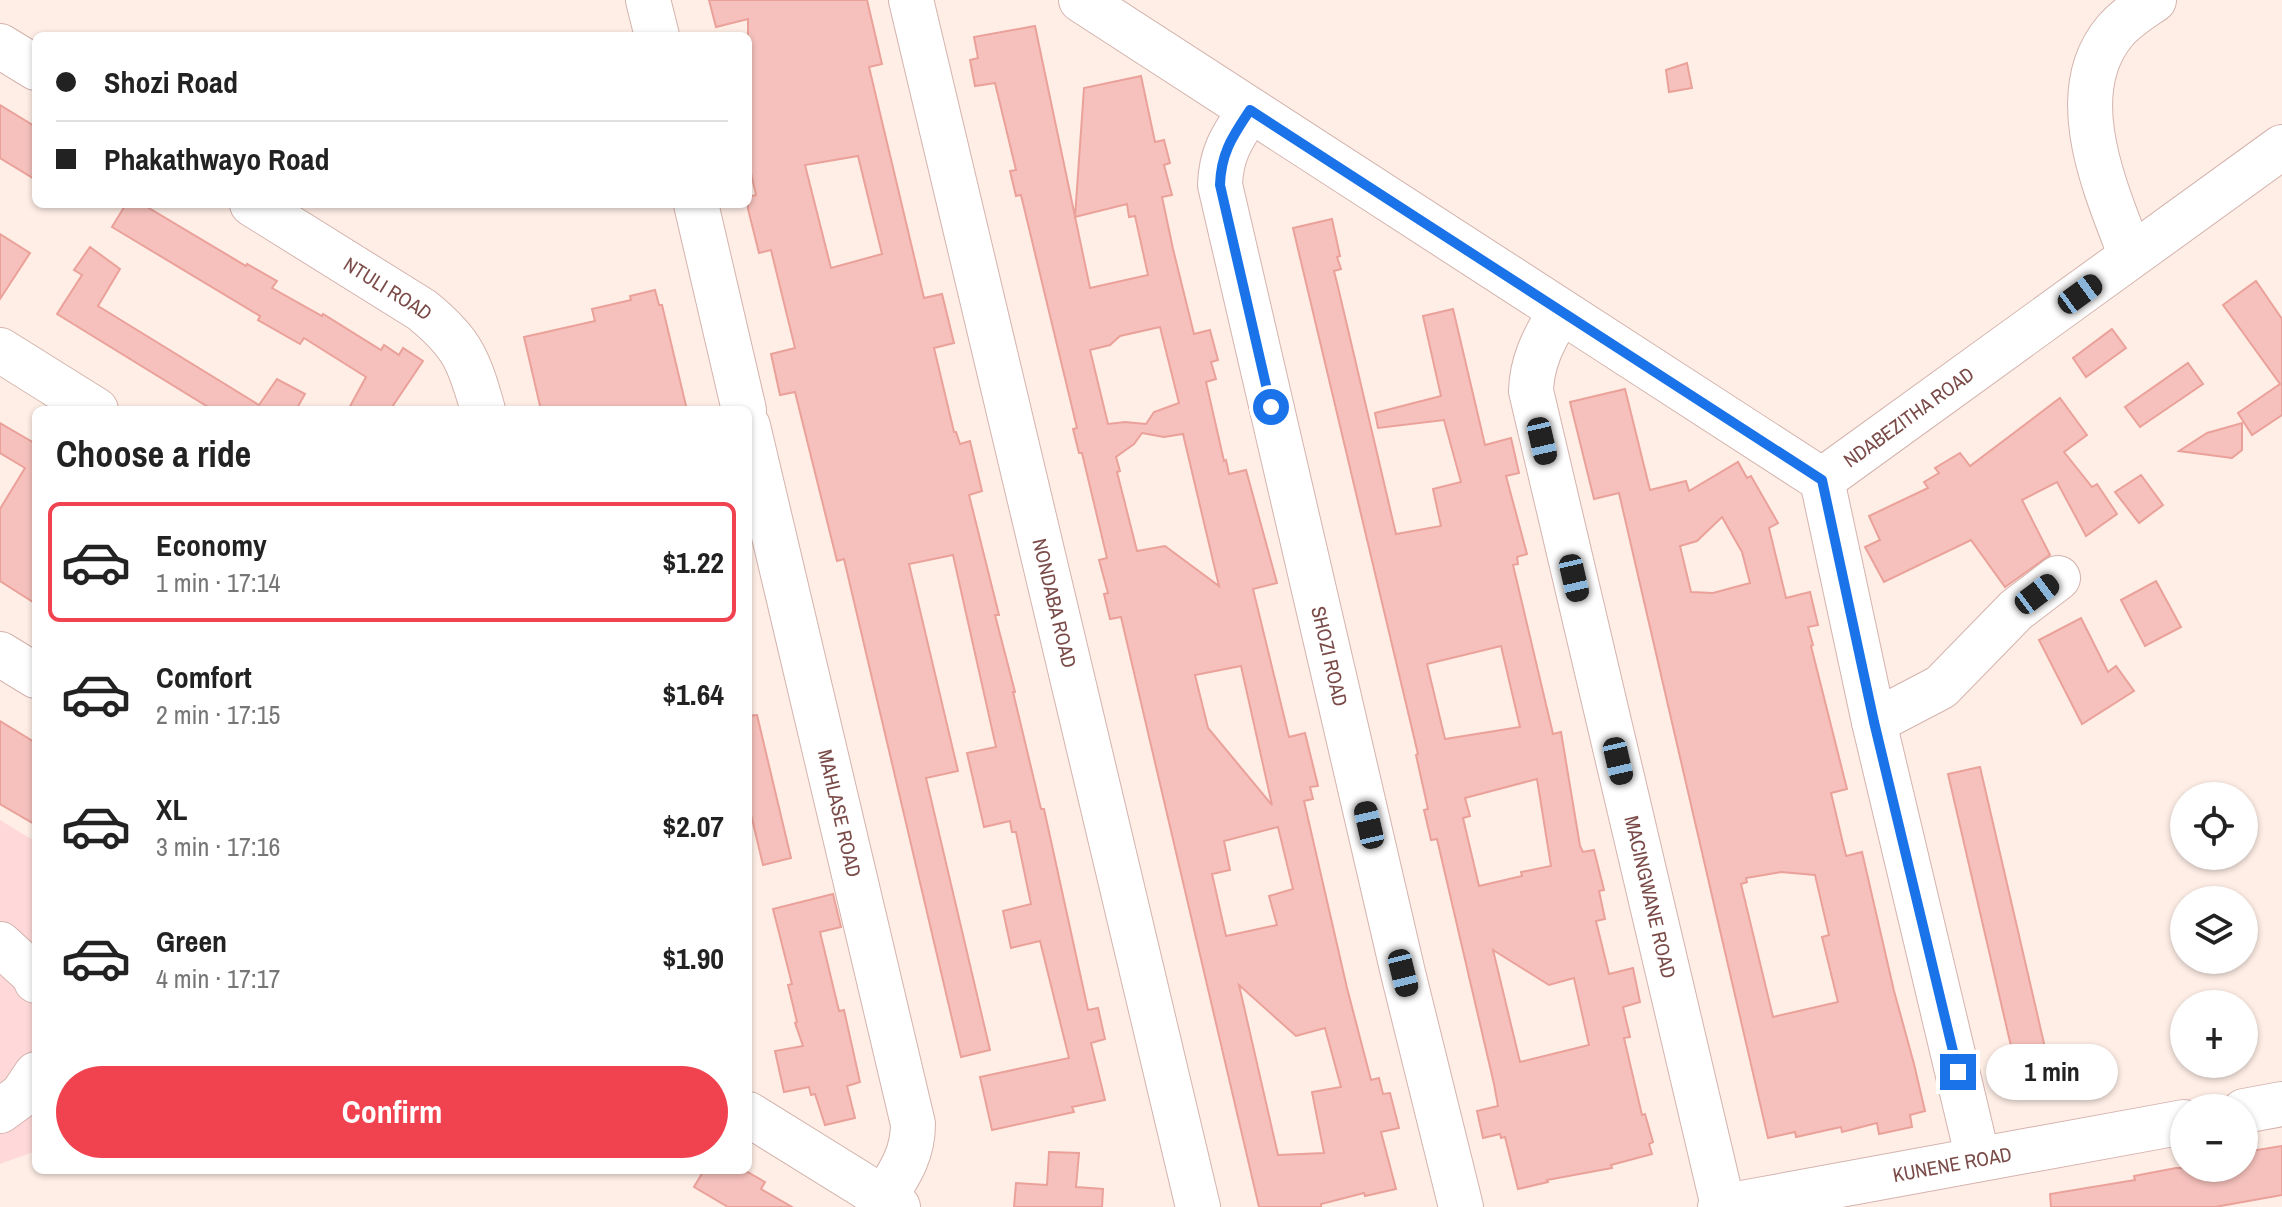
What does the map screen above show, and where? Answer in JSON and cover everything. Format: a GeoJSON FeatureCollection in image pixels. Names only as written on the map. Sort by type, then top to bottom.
{"type":"FeatureCollection","features":[{"type":"Feature","properties":{"kind":"street"},"geometry":{"type":"LineString","coordinates":[[648,0],[656,32]]}},
{"type":"Feature","properties":{"kind":"street","name":"NONDABA ROAD"},"geometry":{"type":"LineString","coordinates":[[911,0],[1198,1207]]}},
{"type":"Feature","properties":{"kind":"street","name":"NDABEZITHA ROAD"},"geometry":{"type":"LineString","coordinates":[[1081,0],[1822,480],[2282,147]]}},
{"type":"Feature","properties":{"kind":"street"},"geometry":{"type":"LineString","coordinates":[[2131,256],[2097,154],[2091,128],[2091,93],[2095,68],[2104,47],[2116,30],[2154,0]]}},
{"type":"Feature","properties":{"kind":"street"},"geometry":{"type":"LineString","coordinates":[[0,46],[32,66]]}},
{"type":"Feature","properties":{"kind":"street","name":"SHOZI ROAD"},"geometry":{"type":"LineString","coordinates":[[1250,110],[1230,140],[1221,163],[1220,185],[1403,973],[1461,1207]]}},
{"type":"Feature","properties":{"kind":"street","name":"NTULI ROAD"},"geometry":{"type":"LineString","coordinates":[[258,208],[422,310],[442,327],[464,352],[482,406]]}},
{"type":"Feature","properties":{"kind":"street"},"geometry":{"type":"LineString","coordinates":[[697,208],[743,406]]}},
{"type":"Feature","properties":{"kind":"street","name":"MACINGWANE ROAD"},"geometry":{"type":"LineString","coordinates":[[1560,311],[1531,369],[1531,391],[1721,1207]]}},
{"type":"Feature","properties":{"kind":"street"},"geometry":{"type":"LineString","coordinates":[[0,350],[90,406]]}},
{"type":"Feature","properties":{"kind":"street","name":"MAHLASE ROAD"},"geometry":{"type":"LineString","coordinates":[[752,443],[913,1124],[908,1160],[891,1202]]}},
{"type":"Feature","properties":{"kind":"street"},"geometry":{"type":"LineString","coordinates":[[1822,480],[1874,722],[1978,1159]]}},
{"type":"Feature","properties":{"kind":"street"},"geometry":{"type":"LineString","coordinates":[[1874,722],[1941,687],[2016,610],[2058,578]]}},
{"type":"Feature","properties":{"kind":"street"},"geometry":{"type":"LineString","coordinates":[[0,654],[32,674]]}},
{"type":"Feature","properties":{"kind":"street"},"geometry":{"type":"LineString","coordinates":[[0,944],[32,977]]}},
{"type":"Feature","properties":{"kind":"street"},"geometry":{"type":"LineString","coordinates":[[0,1111],[22,1095],[32,1080]]}},
{"type":"Feature","properties":{"kind":"street"},"geometry":{"type":"LineString","coordinates":[[2258,1108],[2282,1104]]}},
{"type":"Feature","properties":{"kind":"street"},"geometry":{"type":"LineString","coordinates":[[752,1116],[891,1202]]}},
{"type":"Feature","properties":{"kind":"street","name":"KUNENE ROAD"},"geometry":{"type":"LineString","coordinates":[[1721,1207],[2170,1125]]}},
{"type":"Feature","properties":{"kind":"shaded area"},"geometry":{"type":"Polygon","coordinates":[[[0,820],[32,840],[32,1152],[0,1164],[0,820]]]}},
{"type":"Feature","properties":{"kind":"building"},"geometry":{"type":"Polygon","coordinates":[[[709,0],[867,0],[882,64],[869,67],[924,298],[942,294],[954,343],[934,348],[954,432],[960,444],[970,441],[982,491],[969,495],[999,615],[995,615],[1041,809],[1044,809],[1088,1010],[1098,1008],[1105,1039],[1091,1043],[1105,1100],[1072,1107],[1074,1112],[992,1130],[980,1077],[1069,1058],[1040,941],[1011,948],[1003,911],[1031,904],[1016,832],[1012,832],[1010,821],[984,827],[967,753],[996,747],[953,555],[909,564],[958,771],[926,778],[990,1050],[961,1057],[844,559],[837,561],[795,392],[780,395],[771,354],[795,348],[771,250],[759,253],[748,209],[752,208],[752,196],[756,195],[752,178],[752,32],[748,32],[748,19],[716,27],[709,0]],[[858,156],[805,165],[831,268],[882,254],[858,156]]]}},
{"type":"Feature","properties":{"kind":"building"},"geometry":{"type":"Polygon","coordinates":[[[1035,26],[1075,217],[1084,88],[1141,76],[1155,142],[1164,140],[1170,163],[1164,165],[1172,195],[1162,197],[1194,334],[1210,330],[1218,360],[1211,362],[1216,379],[1206,382],[1224,461],[1229,474],[1246,470],[1277,583],[1253,589],[1289,737],[1305,733],[1318,786],[1310,787],[1313,799],[1304,801],[1371,1080],[1379,1078],[1383,1094],[1390,1093],[1399,1128],[1381,1132],[1396,1189],[1365,1196],[1364,1193],[1321,1204],[1321,1207],[1259,1207],[1121,617],[1110,619],[1104,594],[1108,593],[1099,560],[1107,558],[1082,453],[1079,453],[1073,429],[1077,428],[1021,195],[1016,196],[1010,171],[1016,170],[995,83],[975,86],[970,60],[978,58],[974,37],[1035,26]],[[1127,204],[1075,217],[1090,288],[1148,275],[1135,216],[1129,217],[1127,204]],[[1160,327],[1120,336],[1110,345],[1090,350],[1108,424],[1146,424],[1154,412],[1179,403],[1160,327]],[[1142,433],[1134,444],[1116,457],[1137,551],[1165,546],[1219,586],[1183,434],[1164,437],[1142,433]],[[1241,666],[1195,675],[1208,728],[1272,805],[1241,666]],[[1278,827],[1224,841],[1230,870],[1212,874],[1226,936],[1277,925],[1269,896],[1293,889],[1278,827]],[[1239,985],[1278,1155],[1324,1153],[1312,1092],[1341,1087],[1325,1028],[1296,1036],[1239,985]]]}},
{"type":"Feature","properties":{"kind":"building"},"geometry":{"type":"Polygon","coordinates":[[[1687,63],[1692,88],[1669,92],[1666,70],[1687,63]]]}},
{"type":"Feature","properties":{"kind":"building"},"geometry":{"type":"Polygon","coordinates":[[[0,105],[32,125],[32,178],[0,158],[0,105]]]}},
{"type":"Feature","properties":{"kind":"building"},"geometry":{"type":"Polygon","coordinates":[[[124,208],[149,208],[277,281],[272,288],[323,314],[381,350],[384,345],[399,355],[403,348],[423,361],[393,406],[350,406],[366,377],[304,338],[300,344],[258,320],[260,316],[112,227],[124,208]]]}},
{"type":"Feature","properties":{"kind":"building"},"geometry":{"type":"Polygon","coordinates":[[[1332,219],[1341,269],[1334,271],[1396,534],[1441,526],[1433,489],[1461,482],[1444,420],[1378,428],[1375,413],[1441,396],[1423,316],[1453,309],[1485,445],[1511,438],[1519,473],[1506,476],[1527,554],[1517,557],[1518,564],[1513,565],[1553,734],[1561,732],[1580,846],[1583,852],[1594,850],[1604,890],[1599,891],[1605,919],[1596,921],[1609,974],[1633,968],[1640,1002],[1623,1007],[1630,1037],[1624,1038],[1642,1115],[1645,1114],[1653,1142],[1649,1144],[1652,1154],[1611,1165],[1612,1168],[1547,1180],[1518,1189],[1505,1137],[1501,1138],[1500,1134],[1483,1138],[1477,1111],[1498,1106],[1494,1084],[1437,839],[1431,840],[1424,810],[1428,809],[1418,754],[1293,228],[1332,219]],[[1501,646],[1427,664],[1445,739],[1520,727],[1501,646]],[[1537,779],[1465,798],[1470,816],[1463,818],[1479,886],[1551,866],[1537,779]],[[1493,950],[1520,1062],[1589,1045],[1574,978],[1549,985],[1493,950]]]}},
{"type":"Feature","properties":{"kind":"building"},"geometry":{"type":"Polygon","coordinates":[[[0,234],[30,253],[0,299],[0,234]]]}},
{"type":"Feature","properties":{"kind":"building"},"geometry":{"type":"Polygon","coordinates":[[[90,247],[120,269],[98,306],[259,405],[277,379],[305,394],[298,406],[206,406],[57,314],[82,275],[74,270],[90,247]]]}},
{"type":"Feature","properties":{"kind":"building"},"geometry":{"type":"Polygon","coordinates":[[[2256,281],[2282,319],[2282,415],[2252,435],[2238,413],[2280,384],[2223,305],[2256,281]]]}},
{"type":"Feature","properties":{"kind":"building"},"geometry":{"type":"Polygon","coordinates":[[[655,290],[659,305],[662,305],[686,406],[540,406],[524,337],[595,321],[592,309],[631,300],[630,296],[655,290]]]}},
{"type":"Feature","properties":{"kind":"building"},"geometry":{"type":"Polygon","coordinates":[[[2112,329],[2126,348],[2086,377],[2073,358],[2112,329]]]}},
{"type":"Feature","properties":{"kind":"building"},"geometry":{"type":"Polygon","coordinates":[[[2188,363],[2203,384],[2140,427],[2125,407],[2188,363]]]}},
{"type":"Feature","properties":{"kind":"building"},"geometry":{"type":"Polygon","coordinates":[[[1625,389],[1650,490],[1686,481],[1689,491],[1738,462],[1747,478],[1751,476],[1778,523],[1769,528],[1786,598],[1810,592],[1818,625],[1808,627],[1811,646],[1847,789],[1831,793],[1846,856],[1862,852],[1914,1064],[1925,1111],[1910,1115],[1912,1127],[1879,1134],[1877,1123],[1842,1132],[1841,1127],[1796,1137],[1795,1132],[1768,1138],[1619,493],[1594,499],[1570,402],[1625,389]],[[1722,517],[1697,541],[1680,546],[1691,592],[1713,593],[1750,583],[1742,552],[1722,517]],[[1781,872],[1746,878],[1747,882],[1741,884],[1773,1017],[1838,1002],[1822,937],[1829,935],[1815,875],[1781,872]]]}},
{"type":"Feature","properties":{"kind":"building"},"geometry":{"type":"Polygon","coordinates":[[[2060,398],[2087,435],[2064,452],[2092,487],[2097,484],[2117,514],[2086,536],[2057,482],[2022,500],[2050,555],[2005,587],[1971,540],[1884,582],[1865,547],[1880,540],[1869,516],[1928,488],[1924,482],[1939,473],[1935,468],[1960,453],[1970,466],[2060,398]]]}},
{"type":"Feature","properties":{"kind":"building"},"geometry":{"type":"Polygon","coordinates":[[[0,423],[32,442],[32,601],[0,581],[0,509],[25,468],[0,453],[0,423]]]}},
{"type":"Feature","properties":{"kind":"building"},"geometry":{"type":"Polygon","coordinates":[[[2242,423],[2242,450],[2232,458],[2179,451],[2207,433],[2242,423]]]}},
{"type":"Feature","properties":{"kind":"building"},"geometry":{"type":"Polygon","coordinates":[[[2141,475],[2163,505],[2139,523],[2115,492],[2141,475]]]}},
{"type":"Feature","properties":{"kind":"building"},"geometry":{"type":"Polygon","coordinates":[[[2156,581],[2181,627],[2145,646],[2121,600],[2156,581]]]}},
{"type":"Feature","properties":{"kind":"building"},"geometry":{"type":"Polygon","coordinates":[[[2081,618],[2108,672],[2116,666],[2134,691],[2082,724],[2039,640],[2081,618]]]}},
{"type":"Feature","properties":{"kind":"building"},"geometry":{"type":"Polygon","coordinates":[[[757,715],[791,858],[763,865],[752,819],[752,716],[757,715]]]}},
{"type":"Feature","properties":{"kind":"building"},"geometry":{"type":"Polygon","coordinates":[[[0,721],[32,741],[32,823],[0,804],[0,721]]]}},
{"type":"Feature","properties":{"kind":"building"},"geometry":{"type":"Polygon","coordinates":[[[1980,767],[2052,1078],[2020,1085],[1948,774],[1980,767]]]}},
{"type":"Feature","properties":{"kind":"building"},"geometry":{"type":"Polygon","coordinates":[[[833,894],[841,927],[820,932],[839,1011],[844,1010],[860,1082],[847,1086],[855,1118],[825,1125],[815,1094],[811,1095],[809,1087],[784,1092],[775,1051],[803,1046],[795,1023],[788,985],[792,984],[773,909],[833,894]]]}},
{"type":"Feature","properties":{"kind":"building"},"geometry":{"type":"Polygon","coordinates":[[[2282,1146],[2282,1195],[2215,1207],[2051,1207],[2050,1194],[2135,1180],[2134,1176],[2170,1169],[2170,1182],[2258,1182],[2258,1150],[2282,1146]]]}},
{"type":"Feature","properties":{"kind":"building"},"geometry":{"type":"Polygon","coordinates":[[[1049,1152],[1079,1153],[1076,1187],[1103,1189],[1102,1207],[1014,1207],[1016,1183],[1047,1185],[1049,1152]]]}},
{"type":"Feature","properties":{"kind":"building"},"geometry":{"type":"Polygon","coordinates":[[[702,1174],[751,1174],[765,1182],[761,1189],[792,1207],[728,1207],[694,1187],[702,1174]]]}},
{"type":"Feature","properties":{"kind":"route"},"geometry":{"type":"LineString","coordinates":[[1271,407],[1220,185],[1221,163],[1230,140],[1250,110],[1822,480],[1874,722],[1958,1072]]}}]}
